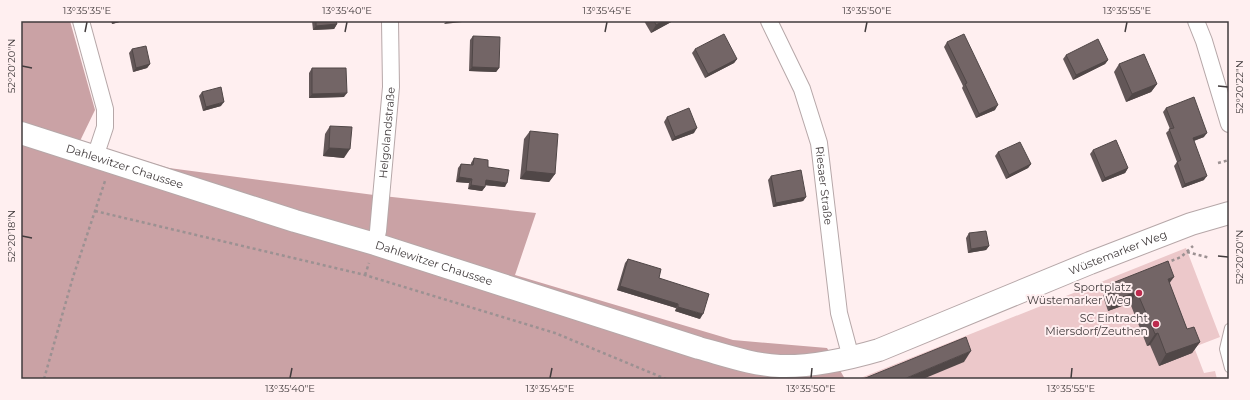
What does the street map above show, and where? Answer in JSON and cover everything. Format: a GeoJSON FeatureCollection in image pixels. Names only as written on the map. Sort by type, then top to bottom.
{"type":"FeatureCollection","features":[{"type":"Feature","properties":{"kind":"main road","name":"Dahlewitzer Chaussee"},"geometry":{"type":"LineString","coordinates":[[21,133],[295,222],[372,252],[699,348],[736,358],[788,369],[851,358]]}},
{"type":"Feature","properties":{"kind":"main road","name":"Wüstemarker Weg"},"geometry":{"type":"LineString","coordinates":[[851,358],[879,350],[1032,286],[1184,226],[1229,214]]}},
{"type":"Feature","properties":{"kind":"street"},"geometry":{"type":"LineString","coordinates":[[81,21],[106,109],[105,127],[95,158]]}},
{"type":"Feature","properties":{"kind":"street","name":"Helgolandstraße"},"geometry":{"type":"LineString","coordinates":[[372,252],[378,231],[391,87],[390,21]]}},
{"type":"Feature","properties":{"kind":"street","name":"Riesaer Straße"},"geometry":{"type":"LineString","coordinates":[[769,21],[802,89],[819,143],[839,313],[851,358]]}},
{"type":"Feature","properties":{"kind":"street"},"geometry":{"type":"LineString","coordinates":[[1196,21],[1204,41],[1229,124]]}},
{"type":"Feature","properties":{"kind":"lane"},"geometry":{"type":"LineString","coordinates":[[1229,328],[1224,348],[1229,368]]}},
{"type":"Feature","properties":{"kind":"path"},"geometry":{"type":"LineString","coordinates":[[1218,164],[1229,160]]}},
{"type":"Feature","properties":{"kind":"path"},"geometry":{"type":"LineString","coordinates":[[44,379],[72,277],[105,180]]}},
{"type":"Feature","properties":{"kind":"path"},"geometry":{"type":"LineString","coordinates":[[95,211],[365,275],[556,333],[666,379]]}},
{"type":"Feature","properties":{"kind":"path"},"geometry":{"type":"LineString","coordinates":[[1160,265],[1181,257],[1186,251],[1194,246]]}},
{"type":"Feature","properties":{"kind":"path"},"geometry":{"type":"LineString","coordinates":[[1186,251],[1210,258]]}},
{"type":"Feature","properties":{"kind":"path"},"geometry":{"type":"LineString","coordinates":[[365,275],[372,252]]}},
{"type":"Feature","properties":{"kind":"shaded area"},"geometry":{"type":"Polygon","coordinates":[[[21,21],[70,21],[95,110],[80,141],[169,168],[374,195],[536,213],[515,275],[733,340],[827,348],[845,379],[21,379],[21,21]]]}},
{"type":"Feature","properties":{"kind":"shaded area","name":"Sportplatz Wüstemarker Weg"},"geometry":{"type":"Polygon","coordinates":[[[1186,248],[1220,337],[1194,347],[1204,373],[1215,371],[1217,379],[858,379],[1186,248]]]}},
{"type":"Feature","properties":{"kind":"building"},"geometry":{"type":"Polygon","coordinates":[[[316,21],[336,21],[337,24],[316,26],[316,21]]]}},
{"type":"Feature","properties":{"kind":"building"},"geometry":{"type":"Polygon","coordinates":[[[654,21],[664,21],[656,25],[654,21]]]}},
{"type":"Feature","properties":{"kind":"building"},"geometry":{"type":"Polygon","coordinates":[[[724,34],[737,59],[708,74],[695,49],[724,34]]]}},
{"type":"Feature","properties":{"kind":"building"},"geometry":{"type":"Polygon","coordinates":[[[964,34],[998,105],[979,114],[965,84],[967,83],[947,42],[964,34]]]}},
{"type":"Feature","properties":{"kind":"building"},"geometry":{"type":"Polygon","coordinates":[[[473,36],[500,37],[499,68],[472,67],[473,36]]]}},
{"type":"Feature","properties":{"kind":"building"},"geometry":{"type":"Polygon","coordinates":[[[1098,39],[1108,60],[1076,75],[1066,55],[1098,39]]]}},
{"type":"Feature","properties":{"kind":"building"},"geometry":{"type":"Polygon","coordinates":[[[146,46],[150,64],[136,68],[132,49],[146,46]]]}},
{"type":"Feature","properties":{"kind":"building"},"geometry":{"type":"Polygon","coordinates":[[[1144,54],[1157,84],[1132,94],[1119,64],[1144,54]]]}},
{"type":"Feature","properties":{"kind":"building"},"geometry":{"type":"Polygon","coordinates":[[[312,68],[346,68],[347,93],[312,94],[312,68]]]}},
{"type":"Feature","properties":{"kind":"building"},"geometry":{"type":"Polygon","coordinates":[[[221,87],[224,102],[206,107],[202,92],[221,87]]]}},
{"type":"Feature","properties":{"kind":"building"},"geometry":{"type":"Polygon","coordinates":[[[1194,97],[1207,133],[1193,138],[1207,176],[1185,184],[1177,162],[1181,160],[1169,129],[1174,128],[1166,108],[1194,97]]]}},
{"type":"Feature","properties":{"kind":"building"},"geometry":{"type":"Polygon","coordinates":[[[689,108],[697,128],[675,137],[667,117],[689,108]]]}},
{"type":"Feature","properties":{"kind":"building"},"geometry":{"type":"Polygon","coordinates":[[[330,126],[352,127],[350,149],[329,148],[330,126]]]}},
{"type":"Feature","properties":{"kind":"building"},"geometry":{"type":"Polygon","coordinates":[[[530,131],[558,134],[555,174],[526,171],[530,131]]]}},
{"type":"Feature","properties":{"kind":"building"},"geometry":{"type":"Polygon","coordinates":[[[1116,140],[1128,168],[1105,178],[1093,150],[1116,140]]]}},
{"type":"Feature","properties":{"kind":"building"},"geometry":{"type":"Polygon","coordinates":[[[1020,142],[1031,164],[1009,175],[998,152],[1020,142]]]}},
{"type":"Feature","properties":{"kind":"building"},"geometry":{"type":"Polygon","coordinates":[[[474,158],[488,160],[488,167],[509,170],[507,183],[486,180],[485,187],[471,185],[472,179],[459,177],[461,164],[473,165],[474,158]]]}},
{"type":"Feature","properties":{"kind":"building"},"geometry":{"type":"Polygon","coordinates":[[[801,170],[806,197],[776,203],[771,176],[801,170]]]}},
{"type":"Feature","properties":{"kind":"building"},"geometry":{"type":"Polygon","coordinates":[[[986,231],[989,246],[971,249],[969,233],[986,231]]]}},
{"type":"Feature","properties":{"kind":"building"},"geometry":{"type":"Polygon","coordinates":[[[628,259],[661,269],[659,278],[709,294],[703,314],[678,307],[678,304],[620,286],[628,259]]]}},
{"type":"Feature","properties":{"kind":"building"},"geometry":{"type":"Polygon","coordinates":[[[1168,261],[1174,277],[1168,279],[1187,329],[1194,327],[1200,342],[1166,354],[1158,333],[1155,334],[1137,292],[1116,299],[1110,284],[1168,261]]]}},
{"type":"Feature","properties":{"kind":"building"},"geometry":{"type":"Polygon","coordinates":[[[966,337],[971,351],[904,379],[863,379],[966,337]]]}},
{"type":"Feature","properties":{"kind":"place","name":"Sportplatz Wüstemarker Weg"},"geometry":{"type":"Point","coordinates":[1139,293]}},
{"type":"Feature","properties":{"kind":"place","name":"SC Eintracht Miersdorf/Zeuthen"},"geometry":{"type":"Point","coordinates":[1156,324]}}]}
